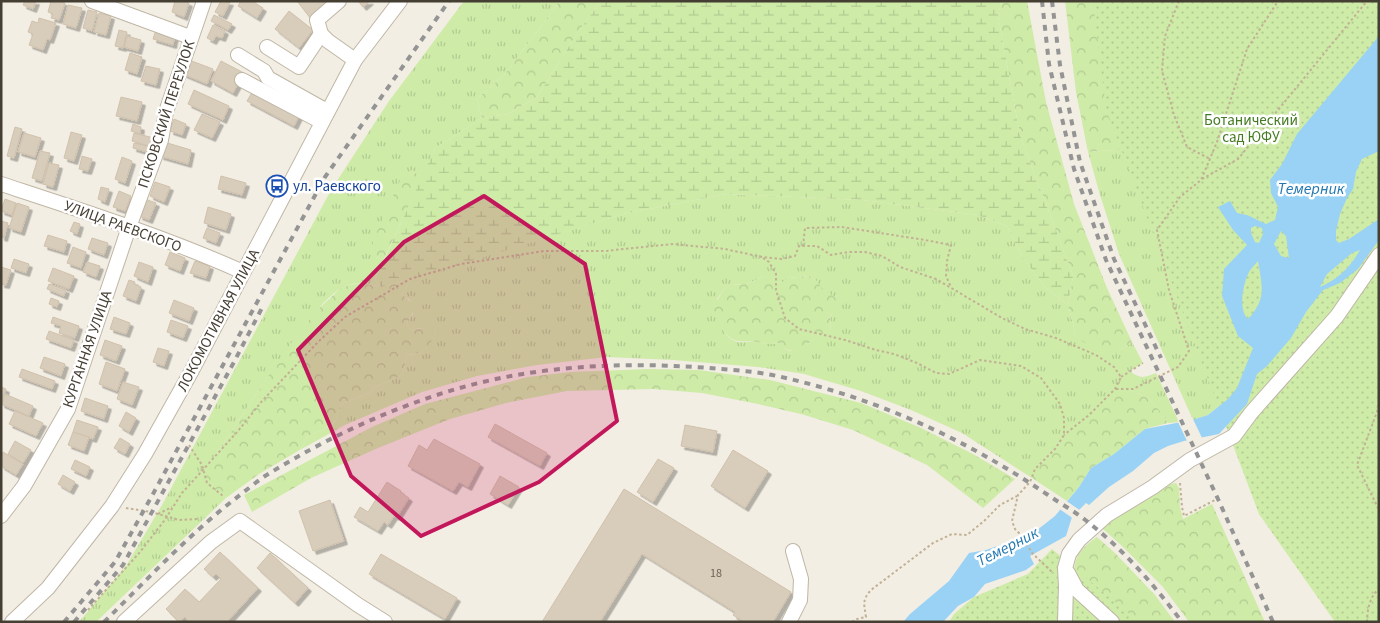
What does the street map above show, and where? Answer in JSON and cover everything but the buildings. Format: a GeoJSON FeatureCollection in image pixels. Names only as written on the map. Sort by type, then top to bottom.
{"type":"FeatureCollection","features":[{"type":"Feature","properties":{"kind":"street"},"geometry":{"type":"LineString","coordinates":[[92,1],[190,37]]}},
{"type":"Feature","properties":{"kind":"street","name":"ПСКОВСКИЙ ПЕРЕУЛОК"},"geometry":{"type":"LineString","coordinates":[[129,227],[161,140],[166,112],[190,37],[204,1]]}},
{"type":"Feature","properties":{"kind":"street"},"geometry":{"type":"LineString","coordinates":[[339,1],[317,20],[321,34],[328,42],[355,60]]}},
{"type":"Feature","properties":{"kind":"street","name":"ЛОКОМОТИВНАЯ УЛИЦА"},"geometry":{"type":"LineString","coordinates":[[12,622],[48,588],[112,506],[191,372],[355,60],[400,1]]}},
{"type":"Feature","properties":{"kind":"street"},"geometry":{"type":"LineString","coordinates":[[267,48],[299,67],[321,34]]}},
{"type":"Feature","properties":{"kind":"street"},"geometry":{"type":"LineString","coordinates":[[238,55],[264,71],[268,78],[305,99],[325,116]]}},
{"type":"Feature","properties":{"kind":"street"},"geometry":{"type":"LineString","coordinates":[[242,80],[325,116]]}},
{"type":"Feature","properties":{"kind":"street","name":"УЛИЦА РАЕВСКОГО"},"geometry":{"type":"LineString","coordinates":[[1,184],[129,227],[243,272]]}},
{"type":"Feature","properties":{"kind":"street","name":"КУРГАННАЯ УЛИЦА"},"geometry":{"type":"LineString","coordinates":[[1,516],[24,486],[68,409],[129,227]]}},
{"type":"Feature","properties":{"kind":"street"},"geometry":{"type":"LineString","coordinates":[[1066,622],[1065,568],[1069,554],[1079,540],[1107,515],[1153,487],[1190,460],[1234,436],[1251,413],[1337,316],[1379,255]]}},
{"type":"Feature","properties":{"kind":"street"},"geometry":{"type":"LineString","coordinates":[[124,622],[211,542],[240,522],[385,622]]}},
{"type":"Feature","properties":{"kind":"street"},"geometry":{"type":"LineString","coordinates":[[789,622],[800,600],[801,579],[793,551]]}},
{"type":"Feature","properties":{"kind":"street"},"geometry":{"type":"LineString","coordinates":[[1065,568],[1077,590],[1112,622]]}},
{"type":"Feature","properties":{"kind":"path"},"geometry":{"type":"LineString","coordinates":[[1179,1],[1165,36],[1162,71],[1174,115],[1187,147],[1210,158]]}},
{"type":"Feature","properties":{"kind":"path"},"geometry":{"type":"LineString","coordinates":[[1201,180],[1217,142],[1247,49],[1278,1]]}},
{"type":"Feature","properties":{"kind":"path"},"geometry":{"type":"LineString","coordinates":[[1115,389],[1133,389],[1171,370],[1178,366],[1190,351],[1169,290],[1158,230],[1180,197],[1201,180],[1238,159],[1367,1]]}},
{"type":"Feature","properties":{"kind":"path"},"geometry":{"type":"LineString","coordinates":[[803,246],[805,228],[842,226],[951,246],[946,276],[951,288]]}},
{"type":"Feature","properties":{"kind":"path"},"geometry":{"type":"LineString","coordinates":[[88,610],[140,552],[167,517],[182,493],[238,431],[262,401],[318,342],[345,318],[410,279],[461,264],[544,251],[605,251],[673,244],[725,250],[762,258],[782,259],[795,256],[799,246],[817,246],[831,255],[865,252],[882,256],[900,267],[936,279],[1002,318],[1025,329],[1056,338],[1096,355],[1114,367],[1120,376]]}},
{"type":"Feature","properties":{"kind":"path"},"geometry":{"type":"LineString","coordinates":[[762,258],[769,262],[776,274],[776,290],[785,318],[799,329],[894,354],[936,373],[949,374],[980,360],[1021,366],[1041,378],[1060,404],[1064,418],[1064,435]]}},
{"type":"Feature","properties":{"kind":"path"},"geometry":{"type":"LineString","coordinates":[[852,622],[866,617],[865,596],[871,590],[933,542],[952,534],[967,535],[1000,505],[1018,495],[1030,482],[1035,469],[1055,449],[1064,435],[1089,415],[1115,389],[1120,376],[1143,363]]}},
{"type":"Feature","properties":{"kind":"path"},"geometry":{"type":"LineString","coordinates":[[1379,400],[1377,412],[1357,465],[1379,510]]}},
{"type":"Feature","properties":{"kind":"path"},"geometry":{"type":"LineString","coordinates":[[189,445],[205,468],[207,483],[222,496]]}},
{"type":"Feature","properties":{"kind":"path"},"geometry":{"type":"LineString","coordinates":[[1177,470],[1184,516],[1215,500]]}},
{"type":"Feature","properties":{"kind":"path"},"geometry":{"type":"LineString","coordinates":[[1018,495],[1012,521],[1014,529],[1019,533],[1033,554],[1066,586]]}},
{"type":"Feature","properties":{"kind":"path"},"geometry":{"type":"LineString","coordinates":[[112,506],[144,510],[179,520],[199,518]]}},
{"type":"Feature","properties":{"kind":"path"},"geometry":{"type":"LineString","coordinates":[[158,514],[174,506]]}},
{"type":"Feature","properties":{"kind":"path"},"geometry":{"type":"LineString","coordinates":[[1367,622],[1367,610],[1376,591],[1379,589]]}},
{"type":"Feature","properties":{"kind":"highlighted area"},"geometry":{"type":"Polygon","coordinates":[[[484,196],[585,264],[617,421],[539,482],[421,536],[351,476],[298,350],[404,242],[484,196]]]}},
{"type":"Feature","properties":{"kind":"green space"},"geometry":{"type":"Polygon","coordinates":[[[464,1],[560,1],[505,74],[477,99],[482,118],[435,148],[422,178],[412,170],[376,257],[384,259],[375,280],[381,287],[350,284],[340,289],[322,304],[306,323],[215,456],[204,469],[213,489],[226,498],[96,622],[79,622],[126,566],[162,505],[331,190],[389,101],[464,1]]]}},
{"type":"Feature","properties":{"kind":"green space"},"geometry":{"type":"Polygon","coordinates":[[[560,1],[601,1],[578,32],[537,97],[508,114],[482,118],[477,99],[505,74],[560,1]]]}},
{"type":"Feature","properties":{"kind":"green space"},"geometry":{"type":"Polygon","coordinates":[[[601,1],[1001,1],[998,16],[1020,135],[1073,276],[1068,305],[1045,287],[1021,255],[1007,226],[978,215],[863,200],[726,194],[623,214],[433,273],[381,287],[375,280],[435,148],[482,118],[508,114],[537,97],[578,32],[601,1]]]}},
{"type":"Feature","properties":{"kind":"green space"},"geometry":{"type":"Polygon","coordinates":[[[1001,1],[1027,1],[1046,102],[1074,204],[1107,288],[1132,342],[1113,355],[1095,351],[1076,336],[1068,305],[1073,276],[1020,135],[998,16],[1001,1]]]}},
{"type":"Feature","properties":{"kind":"green space"},"geometry":{"type":"Polygon","coordinates":[[[1065,1],[1140,1],[1127,149],[1088,152],[1076,92],[1065,1]]]}},
{"type":"Feature","properties":{"kind":"green space","name":"Ботанический сад ЮФУ"},"geometry":{"type":"Polygon","coordinates":[[[1093,1],[1379,1],[1379,622],[1335,622],[1259,514],[1106,109],[1093,1]]]}},
{"type":"Feature","properties":{"kind":"green space"},"geometry":{"type":"Polygon","coordinates":[[[1379,1],[1228,399],[1208,415],[1193,420],[1119,254],[1088,152],[1127,149],[1379,1]]]}},
{"type":"Feature","properties":{"kind":"green space"},"geometry":{"type":"Polygon","coordinates":[[[412,170],[422,178],[384,259],[376,257],[369,249],[402,176],[412,170]]]}},
{"type":"Feature","properties":{"kind":"green space"},"geometry":{"type":"Polygon","coordinates":[[[726,194],[863,200],[978,215],[1007,226],[1021,255],[1045,287],[1068,305],[1076,336],[1113,355],[1132,342],[1143,363],[1130,371],[1142,377],[1156,373],[1179,422],[1168,423],[1148,398],[1125,388],[1064,435],[1055,449],[1035,469],[1032,478],[962,433],[911,410],[861,391],[804,374],[758,367],[607,357],[537,365],[477,376],[422,392],[345,425],[298,451],[303,446],[307,437],[332,425],[343,403],[371,392],[375,387],[398,377],[403,373],[407,355],[421,351],[431,341],[436,332],[420,328],[411,330],[406,324],[413,314],[410,300],[401,294],[406,289],[410,279],[623,214],[726,194]],[[769,273],[746,284],[730,285],[724,289],[717,299],[718,311],[722,329],[729,338],[741,342],[782,343],[783,348],[790,351],[809,344],[813,338],[831,330],[830,322],[836,298],[821,288],[815,279],[809,276],[788,278],[783,282],[776,283],[769,273]]]}},
{"type":"Feature","properties":{"kind":"green space"},"geometry":{"type":"Polygon","coordinates":[[[773,269],[776,274],[776,283],[783,282],[788,278],[809,276],[836,298],[837,304],[830,322],[831,330],[826,335],[820,334],[800,350],[783,348],[781,343],[767,344],[733,339],[721,328],[714,312],[713,307],[724,289],[730,285],[746,284],[763,277],[773,269]]]}},
{"type":"Feature","properties":{"kind":"green space"},"geometry":{"type":"Polygon","coordinates":[[[410,279],[406,289],[401,294],[414,308],[406,324],[411,330],[424,328],[436,332],[425,348],[417,353],[407,355],[403,373],[375,387],[371,392],[343,403],[332,425],[307,437],[303,446],[298,451],[259,474],[226,498],[213,489],[207,483],[204,469],[215,456],[285,351],[315,312],[341,288],[349,285],[362,283],[381,287],[410,279]]]}},
{"type":"Feature","properties":{"kind":"green space"},"geometry":{"type":"Polygon","coordinates":[[[648,369],[699,370],[770,380],[861,403],[919,427],[973,454],[1015,479],[983,508],[927,465],[853,430],[801,414],[758,404],[702,393],[653,389],[567,391],[506,403],[450,419],[378,448],[311,478],[252,512],[244,495],[372,427],[425,404],[528,377],[570,372],[648,369]]]}},
{"type":"Feature","properties":{"kind":"green space"},"geometry":{"type":"Polygon","coordinates":[[[1125,388],[1148,398],[1168,423],[1145,429],[1114,454],[1091,468],[1067,501],[1032,478],[1035,469],[1055,449],[1064,435],[1089,415],[1115,389],[1125,388]]]}},
{"type":"Feature","properties":{"kind":"green space"},"geometry":{"type":"Polygon","coordinates":[[[1176,483],[1179,488],[1183,519],[1212,504],[1265,622],[1189,622],[1163,587],[1102,528],[1171,484],[1176,483]]]}},
{"type":"Feature","properties":{"kind":"green space"},"geometry":{"type":"Polygon","coordinates":[[[1097,537],[1155,595],[1175,622],[1118,622],[1074,571],[1078,555],[1097,537]]]}},
{"type":"Feature","properties":{"kind":"green space"},"geometry":{"type":"Polygon","coordinates":[[[1052,549],[1139,622],[949,622],[954,614],[974,597],[1028,574],[1052,549]]]}},
{"type":"Feature","properties":{"kind":"water","name":"Темерник"},"geometry":{"type":"Polygon","coordinates":[[[1379,36],[1379,151],[1362,159],[1356,172],[1353,189],[1340,214],[1336,231],[1336,240],[1339,243],[1349,239],[1379,219],[1379,240],[1358,269],[1340,283],[1323,290],[1306,312],[1291,338],[1267,366],[1257,374],[1247,404],[1219,434],[1184,441],[1154,453],[1133,471],[1109,487],[1089,505],[1086,503],[1072,517],[1066,536],[1030,556],[1034,564],[1026,570],[985,584],[974,597],[958,606],[943,622],[903,622],[949,581],[969,553],[986,550],[1032,534],[1055,516],[1079,487],[1091,468],[1114,454],[1145,429],[1208,415],[1228,399],[1237,388],[1253,348],[1238,336],[1222,296],[1224,269],[1247,245],[1233,230],[1218,207],[1230,201],[1237,213],[1247,215],[1266,224],[1275,220],[1278,207],[1271,193],[1270,180],[1282,164],[1297,134],[1379,36]],[[1255,226],[1251,228],[1255,242],[1259,243],[1263,234],[1262,228],[1255,226]],[[1281,231],[1274,244],[1281,256],[1289,258],[1286,236],[1281,231]],[[1360,250],[1352,253],[1327,274],[1320,287],[1343,272],[1360,250]],[[1258,261],[1251,269],[1244,285],[1242,304],[1248,319],[1258,305],[1262,292],[1258,261]]]}},
{"type":"Feature","properties":{"kind":"pier"},"geometry":{"type":"Polygon","coordinates":[[[1192,417],[1203,440],[1188,443],[1177,420],[1192,417]]]}},
{"type":"Feature","properties":{"kind":"pier"},"geometry":{"type":"Polygon","coordinates":[[[1065,500],[1081,511],[1074,519],[1058,508],[1065,500]]]}},
{"type":"Feature","properties":{"kind":"railway"},"geometry":{"type":"LineString","coordinates":[[64,622],[115,562],[325,177],[449,1]]}},
{"type":"Feature","properties":{"kind":"railway"},"geometry":{"type":"LineString","coordinates":[[1042,1],[1049,64],[1074,169],[1106,260],[1218,499],[1273,622]]}},
{"type":"Feature","properties":{"kind":"railway"},"geometry":{"type":"LineString","coordinates":[[1052,1],[1060,65],[1080,162],[1114,259],[1161,358]]}},
{"type":"Feature","properties":{"kind":"railway"},"geometry":{"type":"LineString","coordinates":[[74,622],[123,565],[263,306]]}},
{"type":"Feature","properties":{"kind":"railway"},"geometry":{"type":"LineString","coordinates":[[104,622],[184,543],[250,487],[293,459],[353,428],[415,403],[479,383],[560,369],[634,365],[709,368],[769,374],[849,396],[918,422],[984,455],[1084,519],[1127,557],[1182,622]]}},
{"type":"Feature","properties":{"kind":"place","name":"ул. Раевского"},"geometry":{"type":"Point","coordinates":[277,186]}}]}
